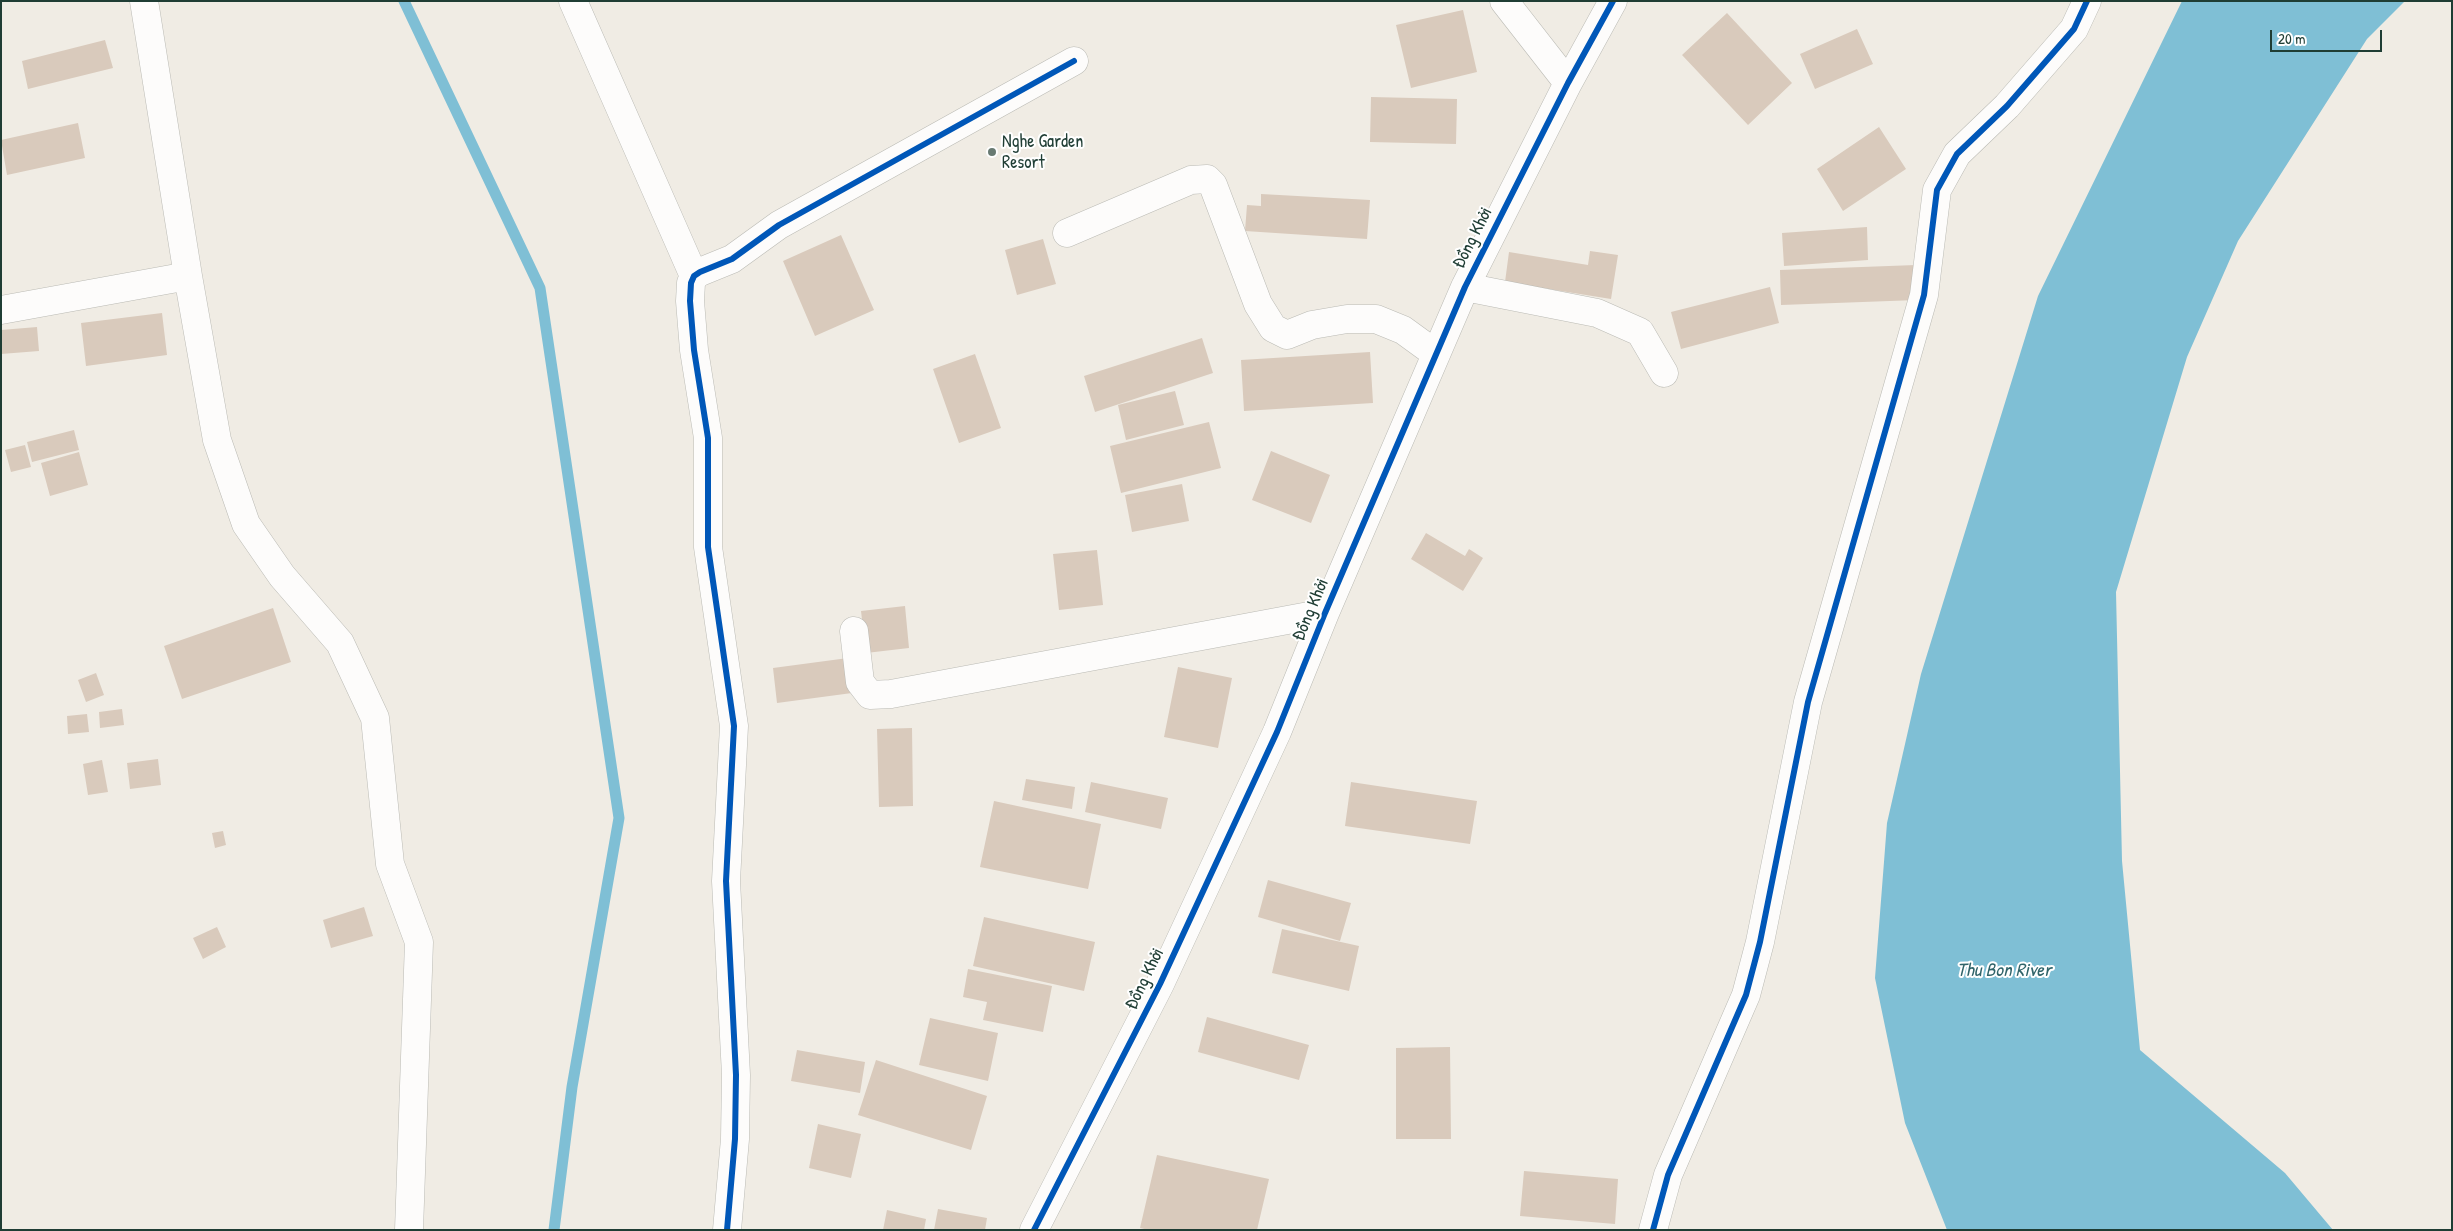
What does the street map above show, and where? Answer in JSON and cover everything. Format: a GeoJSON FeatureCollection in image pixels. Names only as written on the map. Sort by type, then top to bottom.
{"type":"FeatureCollection","features":[{"type":"Feature","properties":{"kind":"street"},"geometry":{"type":"LineString","coordinates":[[144,1],[188,276],[217,440],[246,524],[282,576],[340,643],[375,718],[390,864],[420,942],[409,1230]]}},
{"type":"Feature","properties":{"kind":"street"},"geometry":{"type":"LineString","coordinates":[[573,1],[694,276],[690,292],[694,350],[708,438],[708,547],[734,726],[726,881],[736,1075],[735,1139],[726,1230]]}},
{"type":"Feature","properties":{"kind":"street"},"geometry":{"type":"LineString","coordinates":[[1504,1],[1568,83]]}},
{"type":"Feature","properties":{"kind":"street","name":"Đồng Khởi"},"geometry":{"type":"LineString","coordinates":[[1038,1229],[1164,974],[1277,732],[1325,613],[1465,287],[1568,83],[1613,1]]}},
{"type":"Feature","properties":{"kind":"street"},"geometry":{"type":"LineString","coordinates":[[1653,1230],[1668,1175],[1746,995],[1760,942],[1808,702],[1924,295],[1937,190],[1956,154],[2007,106],[2074,29],[2087,1]]}},
{"type":"Feature","properties":{"kind":"street"},"geometry":{"type":"LineString","coordinates":[[694,276],[732,259],[779,225],[1074,61]]}},
{"type":"Feature","properties":{"kind":"street"},"geometry":{"type":"LineString","coordinates":[[1067,233],[1191,180],[1207,179],[1213,185],[1258,304],[1273,328],[1287,335],[1321,323],[1347,319],[1376,319],[1403,330],[1436,354]]}},
{"type":"Feature","properties":{"kind":"street"},"geometry":{"type":"LineString","coordinates":[[1,310],[188,276]]}},
{"type":"Feature","properties":{"kind":"street"},"geometry":{"type":"LineString","coordinates":[[1465,287],[1598,313],[1640,332],[1664,373]]}},
{"type":"Feature","properties":{"kind":"street"},"geometry":{"type":"LineString","coordinates":[[854,631],[860,682],[870,695],[891,694],[1325,613]]}},
{"type":"Feature","properties":{"kind":"water","name":"Thu Bon River"},"geometry":{"type":"Polygon","coordinates":[[[2182,1],[2405,1],[2367,39],[2238,241],[2187,357],[2116,592],[2122,861],[2140,1050],[2285,1173],[2333,1230],[1947,1230],[1905,1123],[1875,978],[1887,823],[1921,674],[2038,296],[2182,1]]]}},
{"type":"Feature","properties":{"kind":"building"},"geometry":{"type":"Polygon","coordinates":[[[1463,10],[1477,72],[1411,88],[1396,25],[1463,10]]]}},
{"type":"Feature","properties":{"kind":"building"},"geometry":{"type":"Polygon","coordinates":[[[1727,13],[1792,83],[1748,125],[1682,55],[1727,13]]]}},
{"type":"Feature","properties":{"kind":"building"},"geometry":{"type":"Polygon","coordinates":[[[1857,29],[1873,64],[1815,89],[1800,54],[1857,29]]]}},
{"type":"Feature","properties":{"kind":"building"},"geometry":{"type":"Polygon","coordinates":[[[105,40],[113,68],[28,89],[22,61],[105,40]]]}},
{"type":"Feature","properties":{"kind":"building"},"geometry":{"type":"Polygon","coordinates":[[[1371,97],[1457,99],[1456,144],[1370,142],[1371,97]]]}},
{"type":"Feature","properties":{"kind":"building"},"geometry":{"type":"Polygon","coordinates":[[[78,123],[85,158],[7,175],[1,140],[78,123]]]}},
{"type":"Feature","properties":{"kind":"building"},"geometry":{"type":"Polygon","coordinates":[[[1879,127],[1906,169],[1843,211],[1817,169],[1879,127]]]}},
{"type":"Feature","properties":{"kind":"building"},"geometry":{"type":"Polygon","coordinates":[[[1261,194],[1370,200],[1367,239],[1245,231],[1247,205],[1261,206],[1261,194]]]}},
{"type":"Feature","properties":{"kind":"building"},"geometry":{"type":"Polygon","coordinates":[[[1867,227],[1868,260],[1784,266],[1782,233],[1867,227]]]}},
{"type":"Feature","properties":{"kind":"building"},"geometry":{"type":"Polygon","coordinates":[[[841,235],[874,310],[815,336],[783,261],[841,235]]]}},
{"type":"Feature","properties":{"kind":"building"},"geometry":{"type":"Polygon","coordinates":[[[1043,239],[1056,284],[1017,295],[1005,250],[1043,239]]]}},
{"type":"Feature","properties":{"kind":"building"},"geometry":{"type":"Polygon","coordinates":[[[1590,251],[1618,255],[1611,299],[1505,282],[1509,252],[1588,265],[1590,251]]]}},
{"type":"Feature","properties":{"kind":"building"},"geometry":{"type":"Polygon","coordinates":[[[1916,265],[1917,300],[1781,305],[1780,270],[1916,265]]]}},
{"type":"Feature","properties":{"kind":"building"},"geometry":{"type":"Polygon","coordinates":[[[1770,287],[1779,323],[1681,349],[1671,312],[1770,287]]]}},
{"type":"Feature","properties":{"kind":"building"},"geometry":{"type":"Polygon","coordinates":[[[162,313],[167,355],[86,366],[81,323],[162,313]]]}},
{"type":"Feature","properties":{"kind":"building"},"geometry":{"type":"Polygon","coordinates":[[[37,327],[39,351],[1,354],[1,330],[37,327]]]}},
{"type":"Feature","properties":{"kind":"building"},"geometry":{"type":"Polygon","coordinates":[[[1202,338],[1213,373],[1095,412],[1084,376],[1202,338]]]}},
{"type":"Feature","properties":{"kind":"building"},"geometry":{"type":"Polygon","coordinates":[[[1370,352],[1373,403],[1244,411],[1241,360],[1370,352]]]}},
{"type":"Feature","properties":{"kind":"building"},"geometry":{"type":"Polygon","coordinates":[[[975,354],[1001,428],[959,443],[933,369],[975,354]]]}},
{"type":"Feature","properties":{"kind":"building"},"geometry":{"type":"Polygon","coordinates":[[[1175,391],[1184,425],[1126,440],[1118,405],[1175,391]]]}},
{"type":"Feature","properties":{"kind":"building"},"geometry":{"type":"Polygon","coordinates":[[[1209,422],[1221,468],[1121,493],[1110,446],[1209,422]]]}},
{"type":"Feature","properties":{"kind":"building"},"geometry":{"type":"Polygon","coordinates":[[[74,430],[79,450],[32,462],[27,442],[74,430]]]}},
{"type":"Feature","properties":{"kind":"building"},"geometry":{"type":"Polygon","coordinates":[[[25,445],[31,467],[11,472],[5,450],[25,445]]]}},
{"type":"Feature","properties":{"kind":"building"},"geometry":{"type":"Polygon","coordinates":[[[1271,451],[1330,475],[1311,523],[1252,500],[1271,451]]]}},
{"type":"Feature","properties":{"kind":"building"},"geometry":{"type":"Polygon","coordinates":[[[79,452],[88,485],[50,496],[41,463],[79,452]]]}},
{"type":"Feature","properties":{"kind":"building"},"geometry":{"type":"Polygon","coordinates":[[[1182,484],[1189,521],[1132,532],[1125,495],[1182,484]]]}},
{"type":"Feature","properties":{"kind":"building"},"geometry":{"type":"Polygon","coordinates":[[[1426,533],[1465,556],[1469,549],[1483,558],[1463,591],[1411,559],[1426,533]]]}},
{"type":"Feature","properties":{"kind":"building"},"geometry":{"type":"Polygon","coordinates":[[[1097,550],[1103,605],[1059,610],[1053,554],[1097,550]]]}},
{"type":"Feature","properties":{"kind":"building"},"geometry":{"type":"Polygon","coordinates":[[[905,606],[909,648],[866,653],[861,611],[905,606]]]}},
{"type":"Feature","properties":{"kind":"building"},"geometry":{"type":"Polygon","coordinates":[[[273,608],[291,662],[182,699],[164,646],[273,608]]]}},
{"type":"Feature","properties":{"kind":"building"},"geometry":{"type":"Polygon","coordinates":[[[848,658],[852,693],[777,703],[773,668],[848,658]]]}},
{"type":"Feature","properties":{"kind":"building"},"geometry":{"type":"Polygon","coordinates":[[[1178,667],[1232,678],[1218,748],[1164,737],[1178,667]]]}},
{"type":"Feature","properties":{"kind":"building"},"geometry":{"type":"Polygon","coordinates":[[[96,673],[104,695],[86,702],[78,680],[96,673]]]}},
{"type":"Feature","properties":{"kind":"building"},"geometry":{"type":"Polygon","coordinates":[[[122,709],[124,725],[100,728],[99,712],[122,709]]]}},
{"type":"Feature","properties":{"kind":"building"},"geometry":{"type":"Polygon","coordinates":[[[87,714],[89,732],[68,734],[67,716],[87,714]]]}},
{"type":"Feature","properties":{"kind":"building"},"geometry":{"type":"Polygon","coordinates":[[[912,728],[913,806],[879,807],[877,729],[912,728]]]}},
{"type":"Feature","properties":{"kind":"building"},"geometry":{"type":"Polygon","coordinates":[[[158,759],[161,785],[130,789],[127,763],[158,759]]]}},
{"type":"Feature","properties":{"kind":"building"},"geometry":{"type":"Polygon","coordinates":[[[102,760],[108,792],[88,795],[83,764],[102,760]]]}},
{"type":"Feature","properties":{"kind":"building"},"geometry":{"type":"Polygon","coordinates":[[[1026,779],[1075,787],[1072,809],[1022,800],[1026,779]]]}},
{"type":"Feature","properties":{"kind":"building"},"geometry":{"type":"Polygon","coordinates":[[[1091,782],[1168,798],[1161,829],[1085,812],[1091,782]]]}},
{"type":"Feature","properties":{"kind":"building"},"geometry":{"type":"Polygon","coordinates":[[[1351,782],[1477,801],[1470,844],[1345,826],[1351,782]]]}},
{"type":"Feature","properties":{"kind":"building"},"geometry":{"type":"Polygon","coordinates":[[[994,801],[1101,824],[1088,889],[980,867],[994,801]]]}},
{"type":"Feature","properties":{"kind":"building"},"geometry":{"type":"Polygon","coordinates":[[[223,831],[226,845],[215,848],[212,833],[223,831]]]}},
{"type":"Feature","properties":{"kind":"building"},"geometry":{"type":"Polygon","coordinates":[[[1268,880],[1351,903],[1340,941],[1258,917],[1268,880]]]}},
{"type":"Feature","properties":{"kind":"building"},"geometry":{"type":"Polygon","coordinates":[[[364,907],[373,936],[331,948],[323,920],[364,907]]]}},
{"type":"Feature","properties":{"kind":"building"},"geometry":{"type":"Polygon","coordinates":[[[984,917],[1095,942],[1084,991],[973,966],[984,917]]]}},
{"type":"Feature","properties":{"kind":"building"},"geometry":{"type":"Polygon","coordinates":[[[217,927],[226,947],[203,959],[193,938],[217,927]]]}},
{"type":"Feature","properties":{"kind":"building"},"geometry":{"type":"Polygon","coordinates":[[[1282,929],[1359,946],[1349,991],[1272,973],[1282,929]]]}},
{"type":"Feature","properties":{"kind":"building"},"geometry":{"type":"Polygon","coordinates":[[[968,969],[1052,986],[1043,1032],[983,1020],[987,1002],[963,997],[968,969]]]}},
{"type":"Feature","properties":{"kind":"building"},"geometry":{"type":"Polygon","coordinates":[[[1207,1017],[1309,1045],[1299,1080],[1198,1052],[1207,1017]]]}},
{"type":"Feature","properties":{"kind":"building"},"geometry":{"type":"Polygon","coordinates":[[[930,1018],[998,1033],[988,1081],[919,1065],[930,1018]]]}},
{"type":"Feature","properties":{"kind":"building"},"geometry":{"type":"Polygon","coordinates":[[[1450,1047],[1451,1139],[1396,1139],[1396,1048],[1450,1047]]]}},
{"type":"Feature","properties":{"kind":"building"},"geometry":{"type":"Polygon","coordinates":[[[797,1050],[865,1062],[860,1093],[791,1081],[797,1050]]]}},
{"type":"Feature","properties":{"kind":"building"},"geometry":{"type":"Polygon","coordinates":[[[876,1060],[987,1096],[971,1150],[858,1115],[876,1060]]]}},
{"type":"Feature","properties":{"kind":"building"},"geometry":{"type":"Polygon","coordinates":[[[818,1124],[861,1134],[851,1178],[809,1168],[818,1124]]]}},
{"type":"Feature","properties":{"kind":"building"},"geometry":{"type":"Polygon","coordinates":[[[1157,1155],[1269,1179],[1257,1230],[1149,1230],[1140,1228],[1157,1155]]]}},
{"type":"Feature","properties":{"kind":"building"},"geometry":{"type":"Polygon","coordinates":[[[1524,1171],[1618,1179],[1615,1224],[1520,1216],[1524,1171]]]}},
{"type":"Feature","properties":{"kind":"building"},"geometry":{"type":"Polygon","coordinates":[[[938,1209],[987,1218],[985,1230],[934,1230],[938,1209]]]}},
{"type":"Feature","properties":{"kind":"building"},"geometry":{"type":"Polygon","coordinates":[[[887,1210],[926,1219],[924,1230],[883,1230],[887,1210]]]}},
{"type":"Feature","properties":{"kind":"waterway"},"geometry":{"type":"LineString","coordinates":[[404,1],[540,288],[619,818],[572,1087],[554,1230]]}},
{"type":"Feature","properties":{"kind":"cycle path"},"geometry":{"type":"LineString","coordinates":[[1034,1230],[1160,984],[1277,732],[1325,613],[1465,287],[1568,83],[1613,1]]}},
{"type":"Feature","properties":{"kind":"cycle path"},"geometry":{"type":"LineString","coordinates":[[1653,1230],[1668,1175],[1746,995],[1760,942],[1808,702],[1924,295],[1937,190],[1957,154],[2007,106],[2074,29],[2087,1]]}},
{"type":"Feature","properties":{"kind":"cycle path"},"geometry":{"type":"LineString","coordinates":[[727,1230],[735,1139],[736,1075],[726,881],[734,726],[708,547],[708,438],[694,350],[690,301],[691,283],[694,276],[700,272],[732,259],[779,225],[1074,61]]}},
{"type":"Feature","properties":{"kind":"place","name":"Nghe Garden Resort"},"geometry":{"type":"Point","coordinates":[992,152]}}]}
